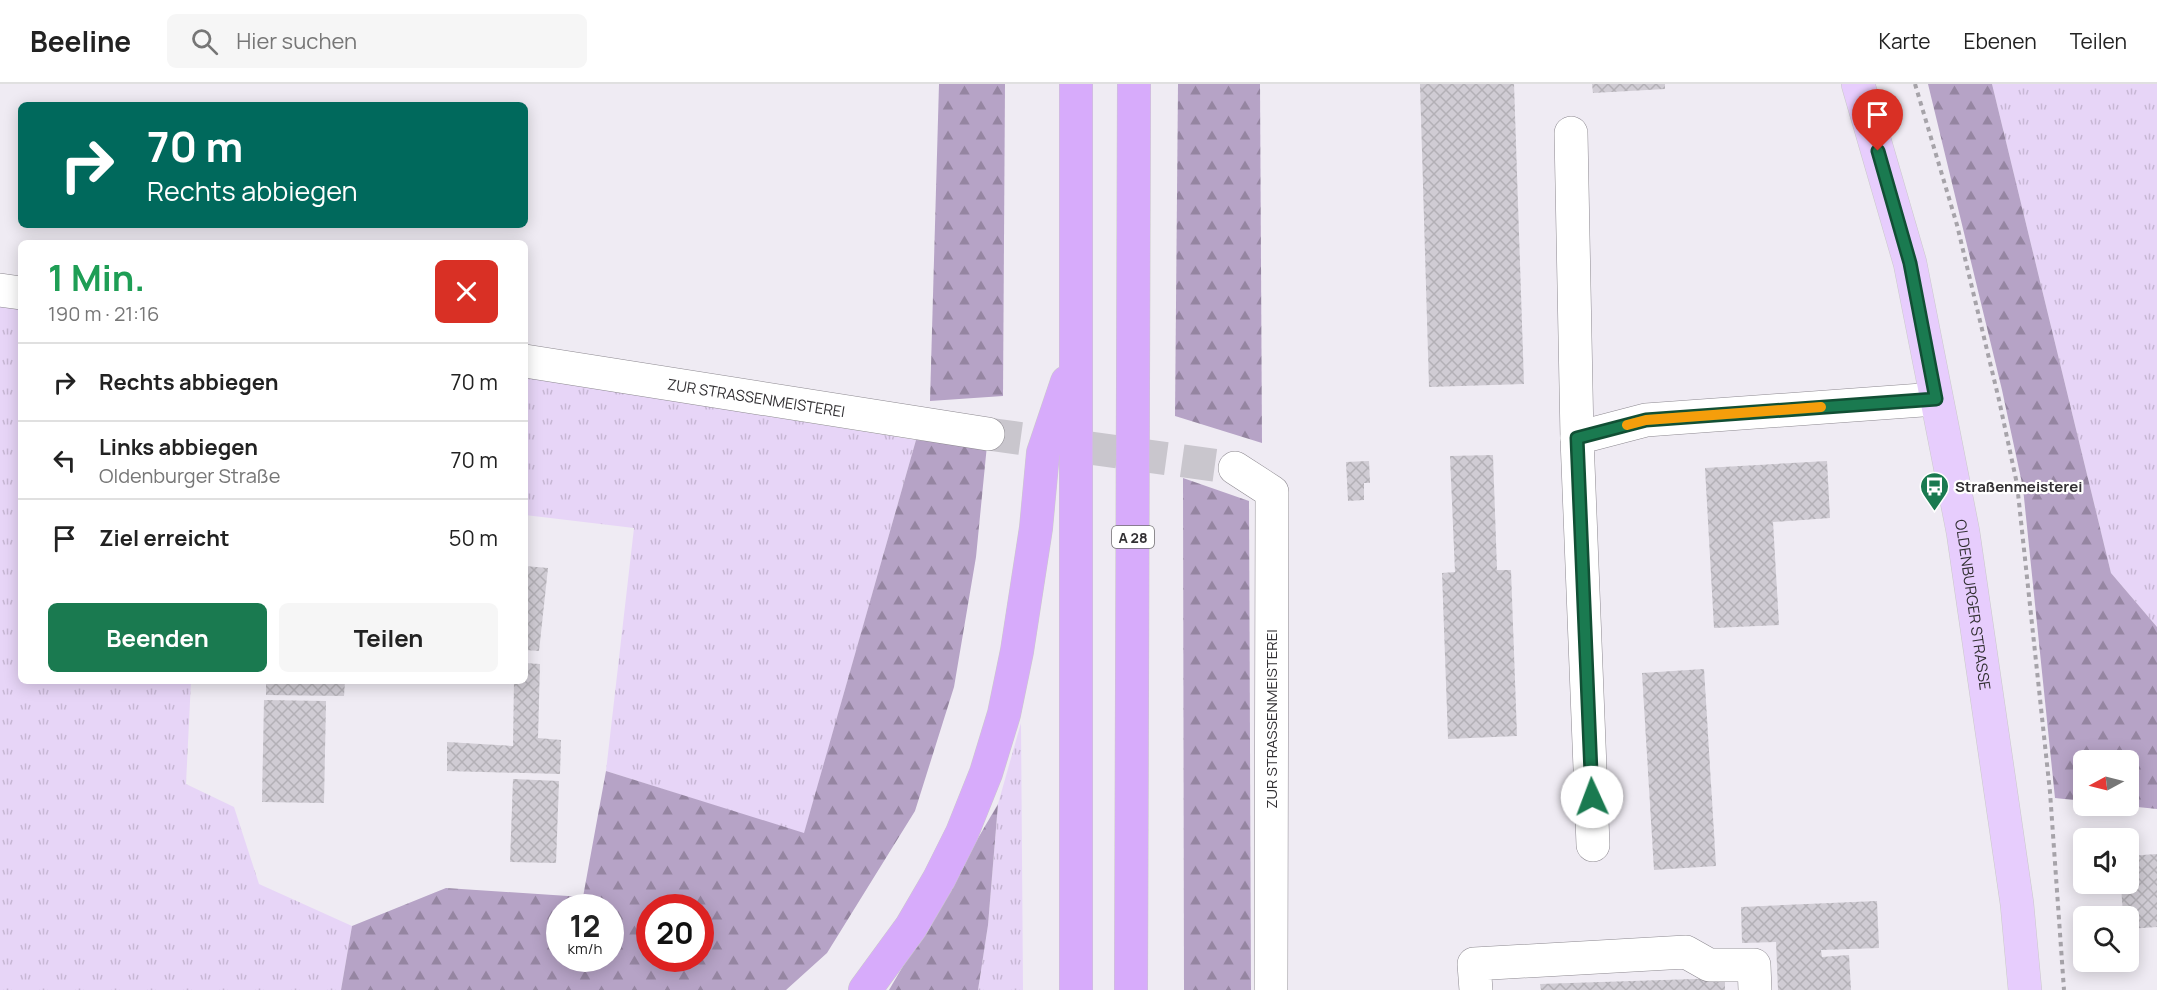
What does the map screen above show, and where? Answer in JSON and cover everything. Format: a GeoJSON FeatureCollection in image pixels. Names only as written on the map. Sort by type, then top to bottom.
{"type":"FeatureCollection","features":[{"type":"Feature","properties":{"kind":"highway"},"geometry":{"type":"LineString","coordinates":[[1076,84],[1076,990]]}},
{"type":"Feature","properties":{"kind":"highway","name":"A 28"},"geometry":{"type":"LineString","coordinates":[[1131,990],[1134,84]]}},
{"type":"Feature","properties":{"kind":"highway"},"geometry":{"type":"LineString","coordinates":[[865,990],[911,927],[934,889],[962,833],[986,772],[1004,714],[1017,651],[1036,528],[1043,453],[1075,358]]}},
{"type":"Feature","properties":{"kind":"main road","name":"OLDENBURGER STRASSE"},"geometry":{"type":"LineString","coordinates":[[1858,84],[1910,263],[1963,532],[2018,904],[2025,990]]}},
{"type":"Feature","properties":{"kind":"street"},"geometry":{"type":"LineString","coordinates":[[1571,133],[1577,438],[1593,845]]}},
{"type":"Feature","properties":{"kind":"street"},"geometry":{"type":"LineString","coordinates":[[0,291],[18,293]]}},
{"type":"Feature","properties":{"kind":"street","name":"ZUR STRASSENMEISTEREI"},"geometry":{"type":"LineString","coordinates":[[528,361],[988,434]]}},
{"type":"Feature","properties":{"kind":"street"},"geometry":{"type":"LineString","coordinates":[[1577,438],[1646,420],[1936,399]]}},
{"type":"Feature","properties":{"kind":"street","name":"ZUR STRASSENMEISTEREI"},"geometry":{"type":"LineString","coordinates":[[1235,468],[1272,492],[1271,990]]}},
{"type":"Feature","properties":{"kind":"street"},"geometry":{"type":"LineString","coordinates":[[1476,990],[1474,964],[1686,952],[1709,964],[1754,965],[1755,990]]}},
{"type":"Feature","properties":{"kind":"path"},"geometry":{"type":"LineString","coordinates":[[1915,84],[1957,225],[1997,389],[2017,484],[2050,792],[2064,990]]}},
{"type":"Feature","properties":{"kind":"green space"},"geometry":{"type":"Polygon","coordinates":[[[939,84],[1005,84],[1003,396],[930,401],[939,84]]]}},
{"type":"Feature","properties":{"kind":"green space"},"geometry":{"type":"Polygon","coordinates":[[[1178,84],[1260,84],[1262,443],[1175,416],[1178,84]]]}},
{"type":"Feature","properties":{"kind":"green space"},"geometry":{"type":"Polygon","coordinates":[[[1928,84],[1992,84],[2111,573],[2157,627],[2157,809],[2139,807],[2139,750],[2073,750],[2073,800],[2055,798],[2023,488],[2002,390],[1928,84]]]}},
{"type":"Feature","properties":{"kind":"green space"},"geometry":{"type":"Polygon","coordinates":[[[1992,84],[2157,84],[2157,627],[2111,573],[1992,84]]]}},
{"type":"Feature","properties":{"kind":"green space"},"geometry":{"type":"Polygon","coordinates":[[[0,303],[18,306],[18,684],[191,684],[186,784],[234,807],[259,884],[352,926],[341,990],[0,990],[0,303]]]}},
{"type":"Feature","properties":{"kind":"green space"},"geometry":{"type":"Polygon","coordinates":[[[528,377],[916,440],[804,834],[606,771],[634,528],[528,515],[528,377]]]}},
{"type":"Feature","properties":{"kind":"green space"},"geometry":{"type":"Polygon","coordinates":[[[916,440],[987,445],[976,557],[954,687],[915,811],[827,953],[786,990],[341,990],[352,926],[446,888],[546,895],[546,972],[624,972],[624,894],[584,894],[606,771],[804,833],[916,440]]]}},
{"type":"Feature","properties":{"kind":"green space"},"geometry":{"type":"Polygon","coordinates":[[[1183,478],[1249,501],[1251,990],[1184,990],[1183,478]]]}},
{"type":"Feature","properties":{"kind":"green space"},"geometry":{"type":"Polygon","coordinates":[[[1021,723],[1023,990],[978,990],[988,925],[998,804],[1021,723]]]}},
{"type":"Feature","properties":{"kind":"green space"},"geometry":{"type":"Polygon","coordinates":[[[998,804],[988,925],[978,990],[889,990],[998,804]]]}},
{"type":"Feature","properties":{"kind":"building"},"geometry":{"type":"Polygon","coordinates":[[[1420,84],[1514,84],[1524,384],[1429,387],[1420,84]]]}},
{"type":"Feature","properties":{"kind":"building"},"geometry":{"type":"Polygon","coordinates":[[[1592,84],[1665,84],[1665,89],[1593,93],[1592,84]]]}},
{"type":"Feature","properties":{"kind":"building"},"geometry":{"type":"Polygon","coordinates":[[[1493,455],[1497,570],[1511,570],[1517,736],[1448,739],[1442,573],[1455,572],[1450,456],[1493,455]]]}},
{"type":"Feature","properties":{"kind":"building"},"geometry":{"type":"Polygon","coordinates":[[[1369,461],[1370,483],[1364,483],[1364,500],[1348,501],[1346,462],[1369,461]]]}},
{"type":"Feature","properties":{"kind":"building"},"geometry":{"type":"Polygon","coordinates":[[[1827,461],[1830,518],[1773,522],[1779,625],[1714,628],[1705,468],[1827,461]]]}},
{"type":"Feature","properties":{"kind":"building"},"geometry":{"type":"Polygon","coordinates":[[[528,566],[548,568],[539,651],[528,650],[528,566]]]}},
{"type":"Feature","properties":{"kind":"building"},"geometry":{"type":"Polygon","coordinates":[[[528,663],[540,664],[538,738],[561,740],[560,774],[447,771],[447,742],[513,746],[514,684],[528,684],[528,663]]]}},
{"type":"Feature","properties":{"kind":"building"},"geometry":{"type":"Polygon","coordinates":[[[1704,669],[1716,866],[1654,870],[1642,673],[1704,669]]]}},
{"type":"Feature","properties":{"kind":"building"},"geometry":{"type":"Polygon","coordinates":[[[266,684],[345,684],[344,696],[266,695],[266,684]]]}},
{"type":"Feature","properties":{"kind":"building"},"geometry":{"type":"Polygon","coordinates":[[[264,700],[326,701],[324,803],[262,802],[264,700]]]}},
{"type":"Feature","properties":{"kind":"building"},"geometry":{"type":"Polygon","coordinates":[[[513,779],[559,781],[556,863],[510,862],[513,779]]]}},
{"type":"Feature","properties":{"kind":"building"},"geometry":{"type":"Polygon","coordinates":[[[2157,854],[2157,927],[2139,928],[2139,906],[2122,906],[2122,894],[2139,894],[2139,855],[2157,854]]]}},
{"type":"Feature","properties":{"kind":"building"},"geometry":{"type":"Polygon","coordinates":[[[1877,901],[1879,948],[1821,950],[1822,957],[1849,955],[1851,990],[1778,990],[1776,942],[1742,943],[1741,907],[1877,901]]]}},
{"type":"Feature","properties":{"kind":"building"},"geometry":{"type":"Polygon","coordinates":[[[1725,978],[1725,990],[1541,990],[1540,984],[1725,978]]]}},
{"type":"Feature","properties":{"kind":"tunnel"},"geometry":{"type":"LineString","coordinates":[[988,434],[1235,468]]}},
{"type":"Feature","properties":{"kind":"slow traffic"},"geometry":{"type":"LineString","coordinates":[[1627,425],[1646,420],[1821,407]]}},
{"type":"Feature","properties":{"kind":"place","name":"Straßenmeisterei"},"geometry":{"type":"Point","coordinates":[1934,512]}},
{"type":"Feature","properties":{"kind":"route"},"geometry":{"type":"LineString","coordinates":[[1592,797],[1577,438],[1646,420],[1936,399],[1910,263],[1878,151]]}}]}
